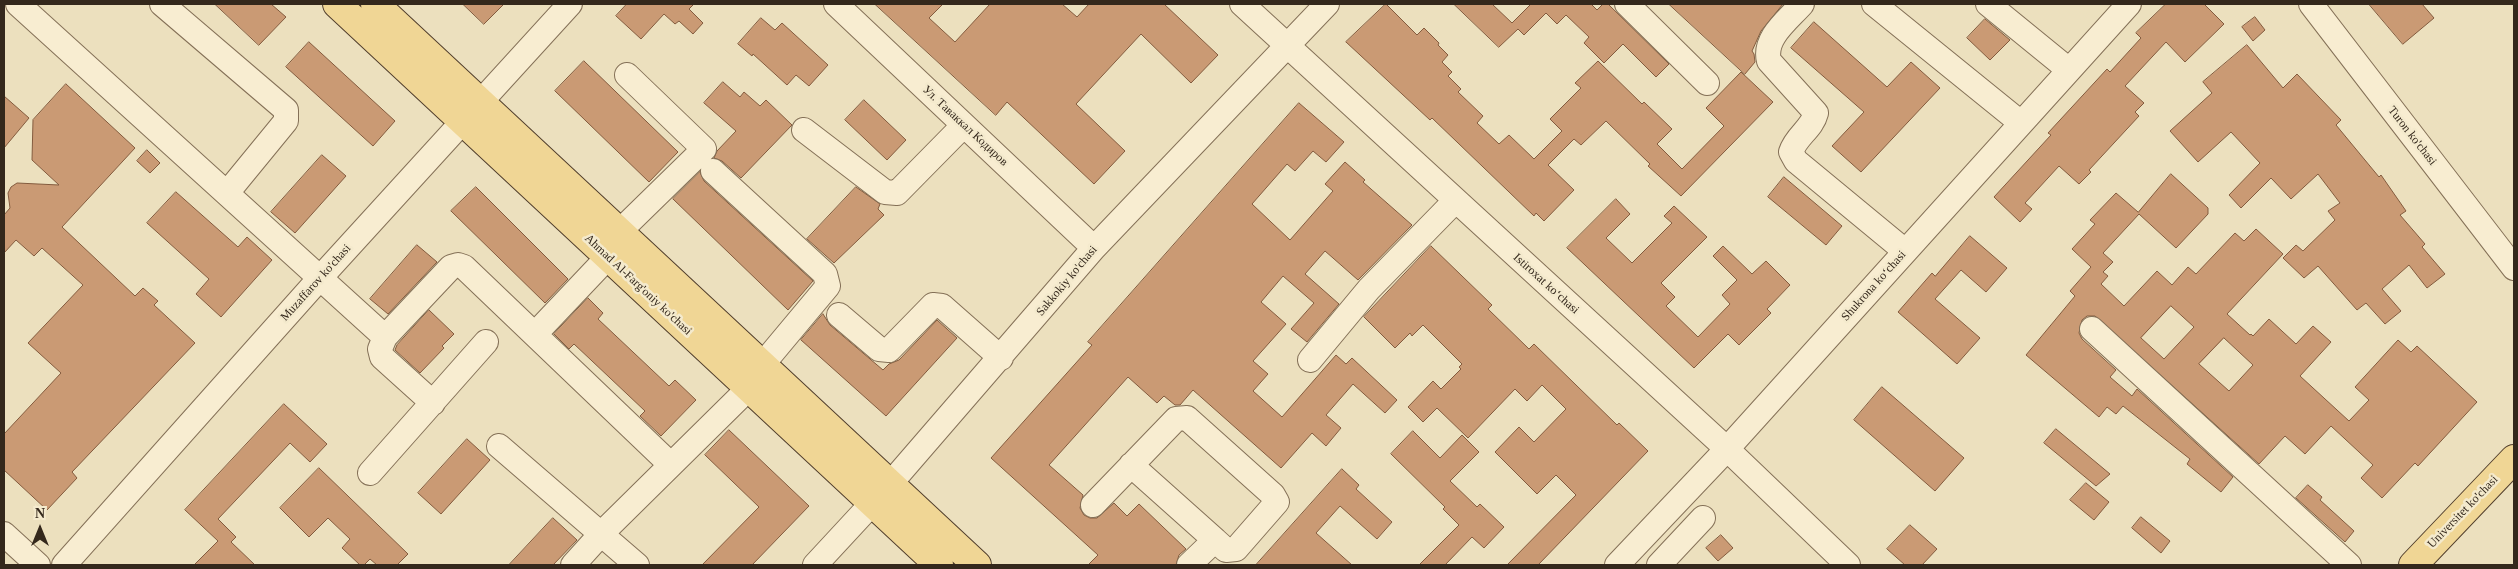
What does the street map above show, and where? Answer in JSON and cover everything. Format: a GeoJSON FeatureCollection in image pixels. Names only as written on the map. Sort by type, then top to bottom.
{"type":"FeatureCollection","features":[{"type":"Feature","properties":{"kind":"main road","name":"Ahmad Al-Farg'oniy ko'chasi"},"geometry":{"type":"LineString","coordinates":[[337,4],[619,232],[755,376]]}},
{"type":"Feature","properties":{"kind":"main road","name":"Ahmad Al-Farg'oniy ko'chasi"},"geometry":{"type":"LineString","coordinates":[[375,4],[472,113],[608,257],[755,376],[882,493],[976,565]]}},
{"type":"Feature","properties":{"kind":"main road","name":"Universitet ko'chasi"},"geometry":{"type":"LineString","coordinates":[[2413,565],[2514,459]]}},
{"type":"Feature","properties":{"kind":"main road","name":"Ahmad Al-Farg'oniy ko'chasi"},"geometry":{"type":"LineString","coordinates":[[882,493],[939,565]]}},
{"type":"Feature","properties":{"kind":"street"},"geometry":{"type":"LineString","coordinates":[[162,4],[286,110],[286,121],[227,192]]}},
{"type":"Feature","properties":{"kind":"street","name":"Muzaffarov ko'chasi"},"geometry":{"type":"LineString","coordinates":[[64,565],[320,278],[570,4]]}},
{"type":"Feature","properties":{"kind":"street","name":"Ул. Таваккал Кодиров"},"geometry":{"type":"LineString","coordinates":[[836,4],[1094,248]]}},
{"type":"Feature","properties":{"kind":"street","name":"Istiroxat koʻchasi"},"geometry":{"type":"LineString","coordinates":[[1242,4],[1727,449],[1848,565]]}},
{"type":"Feature","properties":{"kind":"street","name":"Sakkokiy ko'chasi"},"geometry":{"type":"LineString","coordinates":[[815,565],[1002,358],[1094,248],[1326,4]]}},
{"type":"Feature","properties":{"kind":"street"},"geometry":{"type":"LineString","coordinates":[[1627,4],[1707,83]]}},
{"type":"Feature","properties":{"kind":"street"},"geometry":{"type":"LineString","coordinates":[[1802,4],[1769,42],[1766,51],[1769,61],[1816,114],[1814,120],[1795,141],[1792,152],[1796,161],[1905,251]]}},
{"type":"Feature","properties":{"kind":"street"},"geometry":{"type":"LineString","coordinates":[[1874,4],[2021,123]]}},
{"type":"Feature","properties":{"kind":"street"},"geometry":{"type":"LineString","coordinates":[[1988,4],[2069,70]]}},
{"type":"Feature","properties":{"kind":"street","name":"Shukrona koʻchasi"},"geometry":{"type":"LineString","coordinates":[[1616,565],[1727,449],[2129,4]]}},
{"type":"Feature","properties":{"kind":"street","name":"Turon ko'chasi"},"geometry":{"type":"LineString","coordinates":[[2311,4],[2514,268]]}},
{"type":"Feature","properties":{"kind":"street"},"geometry":{"type":"LineString","coordinates":[[22,5],[385,337]]}},
{"type":"Feature","properties":{"kind":"street"},"geometry":{"type":"LineString","coordinates":[[619,232],[704,149],[627,75]]}},
{"type":"Feature","properties":{"kind":"street"},"geometry":{"type":"LineString","coordinates":[[804,130],[885,192],[897,193],[964,125]]}},
{"type":"Feature","properties":{"kind":"street"},"geometry":{"type":"LineString","coordinates":[[573,565],[755,376],[828,286],[825,274],[713,171]]}},
{"type":"Feature","properties":{"kind":"street"},"geometry":{"type":"LineString","coordinates":[[1310,360],[1368,290],[1455,200]]}},
{"type":"Feature","properties":{"kind":"street"},"geometry":{"type":"LineString","coordinates":[[536,333],[608,257]]}},
{"type":"Feature","properties":{"kind":"street"},"geometry":{"type":"LineString","coordinates":[[433,402],[382,357],[380,349],[385,337],[451,267],[458,265],[464,267],[536,333],[670,464]]}},
{"type":"Feature","properties":{"kind":"street"},"geometry":{"type":"LineString","coordinates":[[839,315],[879,348],[889,350],[933,305],[942,306],[1002,358]]}},
{"type":"Feature","properties":{"kind":"street"},"geometry":{"type":"LineString","coordinates":[[2092,328],[2349,565]]}},
{"type":"Feature","properties":{"kind":"street"},"geometry":{"type":"LineString","coordinates":[[370,473],[486,342]]}},
{"type":"Feature","properties":{"kind":"street"},"geometry":{"type":"LineString","coordinates":[[1093,505],[1176,419],[1187,418],[1273,495],[1277,502],[1236,549],[1226,550],[1132,465]]}},
{"type":"Feature","properties":{"kind":"street"},"geometry":{"type":"LineString","coordinates":[[499,446],[637,565]]}},
{"type":"Feature","properties":{"kind":"street"},"geometry":{"type":"LineString","coordinates":[[1659,565],[1703,518]]}},
{"type":"Feature","properties":{"kind":"street"},"geometry":{"type":"LineString","coordinates":[[4,534],[38,565]]}},
{"type":"Feature","properties":{"kind":"street"},"geometry":{"type":"LineString","coordinates":[[1190,565],[1215,540]]}},
{"type":"Feature","properties":{"kind":"building"},"geometry":{"type":"Polygon","coordinates":[[[215,4],[271,4],[286,17],[259,45],[215,4]]]}},
{"type":"Feature","properties":{"kind":"building"},"geometry":{"type":"Polygon","coordinates":[[[463,4],[504,4],[484,24],[463,4]]]}},
{"type":"Feature","properties":{"kind":"building"},"geometry":{"type":"Polygon","coordinates":[[[627,4],[694,4],[689,9],[703,23],[693,34],[679,21],[675,24],[664,14],[641,39],[616,16],[627,4]]]}},
{"type":"Feature","properties":{"kind":"building"},"geometry":{"type":"Polygon","coordinates":[[[875,4],[943,4],[929,18],[955,42],[990,4],[1062,4],[1077,17],[1089,4],[1164,4],[1218,55],[1191,83],[1141,34],[1076,104],[1125,151],[1094,184],[1007,102],[996,115],[875,4]]]}},
{"type":"Feature","properties":{"kind":"building"},"geometry":{"type":"Polygon","coordinates":[[[1386,4],[1417,35],[1424,28],[1439,43],[1438,45],[1448,55],[1442,62],[1452,72],[1448,76],[1461,89],[1458,92],[1483,116],[1477,123],[1499,144],[1509,135],[1534,159],[1562,131],[1550,119],[1581,88],[1575,83],[1598,61],[1642,104],[1644,102],[1672,129],[1657,144],[1682,169],[1724,126],[1706,108],[1741,72],[1773,102],[1681,196],[1648,166],[1650,164],[1606,121],[1581,145],[1574,139],[1548,165],[1574,190],[1544,221],[1536,213],[1534,216],[1432,118],[1430,120],[1346,42],[1386,4]]]}},
{"type":"Feature","properties":{"kind":"building"},"geometry":{"type":"Polygon","coordinates":[[[1454,4],[1492,4],[1512,23],[1531,4],[1591,4],[1597,10],[1603,4],[1608,4],[1669,64],[1656,77],[1623,44],[1604,63],[1584,43],[1589,37],[1566,15],[1557,24],[1546,13],[1524,35],[1518,29],[1499,47],[1454,4]]]}},
{"type":"Feature","properties":{"kind":"building"},"geometry":{"type":"Polygon","coordinates":[[[1669,4],[1783,4],[1761,31],[1752,51],[1755,62],[1745,74],[1669,4]]]}},
{"type":"Feature","properties":{"kind":"building"},"geometry":{"type":"Polygon","coordinates":[[[2166,4],[2204,4],[2224,24],[2185,62],[2166,42],[2125,86],[2144,103],[2135,112],[2139,116],[2089,170],[2091,172],[2079,184],[2059,166],[2025,203],[2032,209],[2020,222],[1994,197],[2051,135],[2048,133],[2107,69],[2110,72],[2141,38],[2136,33],[2166,4]]]}},
{"type":"Feature","properties":{"kind":"building"},"geometry":{"type":"Polygon","coordinates":[[[2369,4],[2422,4],[2434,18],[2403,44],[2369,4]]]}},
{"type":"Feature","properties":{"kind":"building"},"geometry":{"type":"Polygon","coordinates":[[[2255,17],[2265,30],[2253,41],[2242,27],[2255,17]]]}},
{"type":"Feature","properties":{"kind":"building"},"geometry":{"type":"Polygon","coordinates":[[[761,18],[775,30],[782,23],[828,65],[809,86],[796,75],[787,85],[753,54],[752,56],[738,44],[761,18]]]}},
{"type":"Feature","properties":{"kind":"building"},"geometry":{"type":"Polygon","coordinates":[[[1985,19],[2010,40],[1990,60],[1967,38],[1985,19]]]}},
{"type":"Feature","properties":{"kind":"building"},"geometry":{"type":"Polygon","coordinates":[[[1814,22],[1887,87],[1911,62],[1940,88],[1861,172],[1832,146],[1864,112],[1791,48],[1814,22]]]}},
{"type":"Feature","properties":{"kind":"building"},"geometry":{"type":"Polygon","coordinates":[[[309,42],[395,121],[373,146],[286,67],[309,42]]]}},
{"type":"Feature","properties":{"kind":"building"},"geometry":{"type":"Polygon","coordinates":[[[2247,45],[2283,88],[2297,74],[2341,120],[2336,125],[2379,177],[2381,175],[2406,211],[2400,215],[2425,244],[2422,247],[2445,274],[2427,288],[2409,265],[2382,289],[2401,311],[2385,324],[2366,303],[2357,310],[2318,266],[2304,278],[2283,258],[2296,245],[2303,251],[2335,220],[2328,211],[2340,203],[2318,174],[2291,199],[2271,178],[2241,208],[2229,195],[2260,163],[2231,132],[2198,162],[2170,131],[2212,93],[2203,82],[2247,45]]]}},
{"type":"Feature","properties":{"kind":"building"},"geometry":{"type":"Polygon","coordinates":[[[584,61],[678,152],[649,182],[555,91],[584,61]]]}},
{"type":"Feature","properties":{"kind":"building"},"geometry":{"type":"Polygon","coordinates":[[[723,82],[740,97],[744,92],[760,106],[766,100],[792,125],[741,178],[722,161],[714,158],[717,151],[736,131],[704,103],[723,82]]]}},
{"type":"Feature","properties":{"kind":"building"},"geometry":{"type":"Polygon","coordinates":[[[66,84],[135,148],[62,227],[135,296],[143,288],[158,301],[154,305],[195,343],[72,472],[77,478],[47,510],[4,470],[4,434],[61,373],[28,343],[83,285],[42,248],[34,256],[16,240],[4,253],[4,215],[10,208],[8,193],[11,187],[17,183],[59,185],[32,160],[33,120],[66,84]]]}},
{"type":"Feature","properties":{"kind":"building"},"geometry":{"type":"Polygon","coordinates":[[[4,96],[29,118],[4,148],[4,96]]]}},
{"type":"Feature","properties":{"kind":"building"},"geometry":{"type":"Polygon","coordinates":[[[864,100],[906,140],[887,160],[845,120],[864,100]]]}},
{"type":"Feature","properties":{"kind":"building"},"geometry":{"type":"Polygon","coordinates":[[[1299,103],[1344,142],[1326,162],[1313,151],[1295,171],[1287,164],[1252,204],[1290,240],[1333,191],[1325,184],[1345,162],[1365,180],[1363,182],[1412,225],[1358,280],[1325,251],[1305,274],[1339,304],[1307,342],[1291,329],[1314,303],[1283,276],[1261,302],[1286,324],[1253,361],[1268,374],[1253,391],[1282,417],[1336,355],[1346,364],[1352,358],[1397,400],[1385,413],[1353,384],[1326,415],[1341,428],[1326,446],[1312,433],[1281,468],[1193,390],[1180,405],[1175,405],[1164,396],[1157,403],[1128,377],[1049,465],[1083,495],[1080,508],[1084,515],[1090,518],[1097,518],[1114,503],[1127,516],[1139,504],[1186,549],[1179,555],[1176,565],[1088,565],[1098,555],[991,458],[1092,345],[1088,342],[1299,103]]]}},
{"type":"Feature","properties":{"kind":"building"},"geometry":{"type":"Polygon","coordinates":[[[147,150],[160,163],[150,173],[137,161],[147,150]]]}},
{"type":"Feature","properties":{"kind":"building"},"geometry":{"type":"Polygon","coordinates":[[[322,155],[346,176],[295,233],[271,212],[322,155]]]}},
{"type":"Feature","properties":{"kind":"building"},"geometry":{"type":"Polygon","coordinates":[[[700,172],[704,181],[813,281],[788,310],[673,199],[700,172]]]}},
{"type":"Feature","properties":{"kind":"building"},"geometry":{"type":"Polygon","coordinates":[[[2171,174],[2208,208],[2208,214],[2176,248],[2139,214],[2103,253],[2113,262],[2103,272],[2108,276],[2101,284],[2124,306],[2157,271],[2172,285],[2188,267],[2196,274],[2235,233],[2244,241],[2256,229],[2283,254],[2227,314],[2253,336],[2269,319],[2296,344],[2313,326],[2331,342],[2300,376],[2349,421],[2369,400],[2355,387],[2398,340],[2411,352],[2417,346],[2477,402],[2418,466],[2415,463],[2382,498],[2361,478],[2373,465],[2331,426],[2305,454],[2285,436],[2259,464],[2095,316],[2087,316],[2082,320],[2079,333],[2082,339],[2116,370],[2110,377],[2132,396],[2137,389],[2233,477],[2221,492],[2187,464],[2190,459],[2123,406],[2116,414],[2107,407],[2099,417],[2026,355],[2075,296],[2070,291],[2091,267],[2072,249],[2095,224],[2090,220],[2116,193],[2138,212],[2171,174]],[[2171,306],[2141,338],[2164,359],[2194,327],[2171,306]],[[2224,338],[2199,364],[2229,391],[2253,365],[2224,338]]]}},
{"type":"Feature","properties":{"kind":"building"},"geometry":{"type":"Polygon","coordinates":[[[1784,177],[1842,226],[1826,245],[1768,197],[1784,177]]]}},
{"type":"Feature","properties":{"kind":"building"},"geometry":{"type":"Polygon","coordinates":[[[476,187],[568,279],[545,303],[451,211],[476,187]]]}},
{"type":"Feature","properties":{"kind":"building"},"geometry":{"type":"Polygon","coordinates":[[[856,187],[880,204],[878,209],[884,215],[834,263],[807,239],[856,187]]]}},
{"type":"Feature","properties":{"kind":"building"},"geometry":{"type":"Polygon","coordinates":[[[176,192],[238,247],[247,237],[272,260],[221,317],[196,294],[209,279],[147,223],[176,192]]]}},
{"type":"Feature","properties":{"kind":"building"},"geometry":{"type":"Polygon","coordinates":[[[1616,199],[1630,214],[1606,238],[1632,263],[1672,223],[1664,216],[1674,206],[1707,237],[1661,283],[1675,297],[1666,306],[1698,337],[1730,304],[1722,295],[1737,280],[1713,256],[1723,246],[1752,274],[1766,261],[1790,285],[1767,309],[1771,313],[1739,345],[1728,334],[1694,368],[1567,248],[1616,199]]]}},
{"type":"Feature","properties":{"kind":"building"},"geometry":{"type":"Polygon","coordinates":[[[1970,236],[2007,268],[1986,292],[1961,270],[1935,299],[1980,338],[1957,364],[1898,312],[1932,273],[1935,276],[1970,236]]]}},
{"type":"Feature","properties":{"kind":"building"},"geometry":{"type":"Polygon","coordinates":[[[417,245],[437,262],[388,314],[370,299],[417,245]]]}},
{"type":"Feature","properties":{"kind":"building"},"geometry":{"type":"Polygon","coordinates":[[[1431,246],[1492,305],[1488,309],[1529,349],[1534,344],[1617,425],[1619,423],[1648,451],[1538,565],[1507,565],[1576,495],[1556,475],[1537,494],[1495,452],[1519,427],[1534,442],[1566,409],[1542,385],[1527,401],[1515,389],[1468,438],[1437,408],[1423,422],[1408,407],[1433,381],[1441,389],[1461,369],[1459,367],[1462,364],[1423,325],[1412,336],[1410,333],[1395,348],[1364,317],[1431,246]]]}},
{"type":"Feature","properties":{"kind":"building"},"geometry":{"type":"Polygon","coordinates":[[[588,298],[603,313],[598,319],[669,386],[675,380],[696,400],[661,436],[640,416],[645,411],[574,344],[569,349],[554,334],[588,298]]]}},
{"type":"Feature","properties":{"kind":"building"},"geometry":{"type":"Polygon","coordinates":[[[429,310],[454,334],[442,346],[444,348],[420,373],[395,350],[397,345],[429,310]]]}},
{"type":"Feature","properties":{"kind":"building"},"geometry":{"type":"Polygon","coordinates":[[[823,314],[830,325],[883,370],[889,364],[899,360],[937,320],[957,338],[886,416],[801,340],[823,314]]]}},
{"type":"Feature","properties":{"kind":"building"},"geometry":{"type":"Polygon","coordinates":[[[1882,387],[1964,458],[1935,491],[1854,420],[1882,387]]]}},
{"type":"Feature","properties":{"kind":"building"},"geometry":{"type":"Polygon","coordinates":[[[284,404],[327,444],[310,462],[290,443],[218,519],[236,537],[231,542],[255,565],[194,565],[218,541],[185,510],[284,404]]]}},
{"type":"Feature","properties":{"kind":"building"},"geometry":{"type":"Polygon","coordinates":[[[2056,429],[2110,474],[2096,486],[2044,443],[2056,429]]]}},
{"type":"Feature","properties":{"kind":"building"},"geometry":{"type":"Polygon","coordinates":[[[729,430],[809,506],[752,565],[702,565],[759,507],[705,455],[729,430]]]}},
{"type":"Feature","properties":{"kind":"building"},"geometry":{"type":"Polygon","coordinates":[[[1413,431],[1440,458],[1462,435],[1479,452],[1450,481],[1477,507],[1480,504],[1504,527],[1484,548],[1472,537],[1445,565],[1419,565],[1459,525],[1443,509],[1445,507],[1391,454],[1413,431]]]}},
{"type":"Feature","properties":{"kind":"building"},"geometry":{"type":"Polygon","coordinates":[[[467,439],[490,460],[441,514],[418,493],[467,439]]]}},
{"type":"Feature","properties":{"kind":"building"},"geometry":{"type":"Polygon","coordinates":[[[319,468],[408,554],[397,565],[377,565],[370,559],[364,565],[360,565],[342,548],[350,539],[328,518],[309,537],[280,508],[319,468]]]}},
{"type":"Feature","properties":{"kind":"building"},"geometry":{"type":"Polygon","coordinates":[[[1342,469],[1359,485],[1356,489],[1392,522],[1377,539],[1340,506],[1316,533],[1352,565],[1256,565],[1342,469]]]}},
{"type":"Feature","properties":{"kind":"building"},"geometry":{"type":"Polygon","coordinates":[[[2086,483],[2109,502],[2094,520],[2070,500],[2086,483]]]}},
{"type":"Feature","properties":{"kind":"building"},"geometry":{"type":"Polygon","coordinates":[[[2308,485],[2322,497],[2320,500],[2354,531],[2345,542],[2296,498],[2308,485]]]}},
{"type":"Feature","properties":{"kind":"building"},"geometry":{"type":"Polygon","coordinates":[[[2141,517],[2170,541],[2161,553],[2132,528],[2141,517]]]}},
{"type":"Feature","properties":{"kind":"building"},"geometry":{"type":"Polygon","coordinates":[[[553,518],[577,540],[553,565],[509,565],[553,518]]]}},
{"type":"Feature","properties":{"kind":"building"},"geometry":{"type":"Polygon","coordinates":[[[1910,525],[1937,549],[1922,565],[1905,565],[1887,549],[1910,525]]]}},
{"type":"Feature","properties":{"kind":"building"},"geometry":{"type":"Polygon","coordinates":[[[1721,535],[1733,548],[1718,561],[1706,548],[1721,535]]]}}]}
